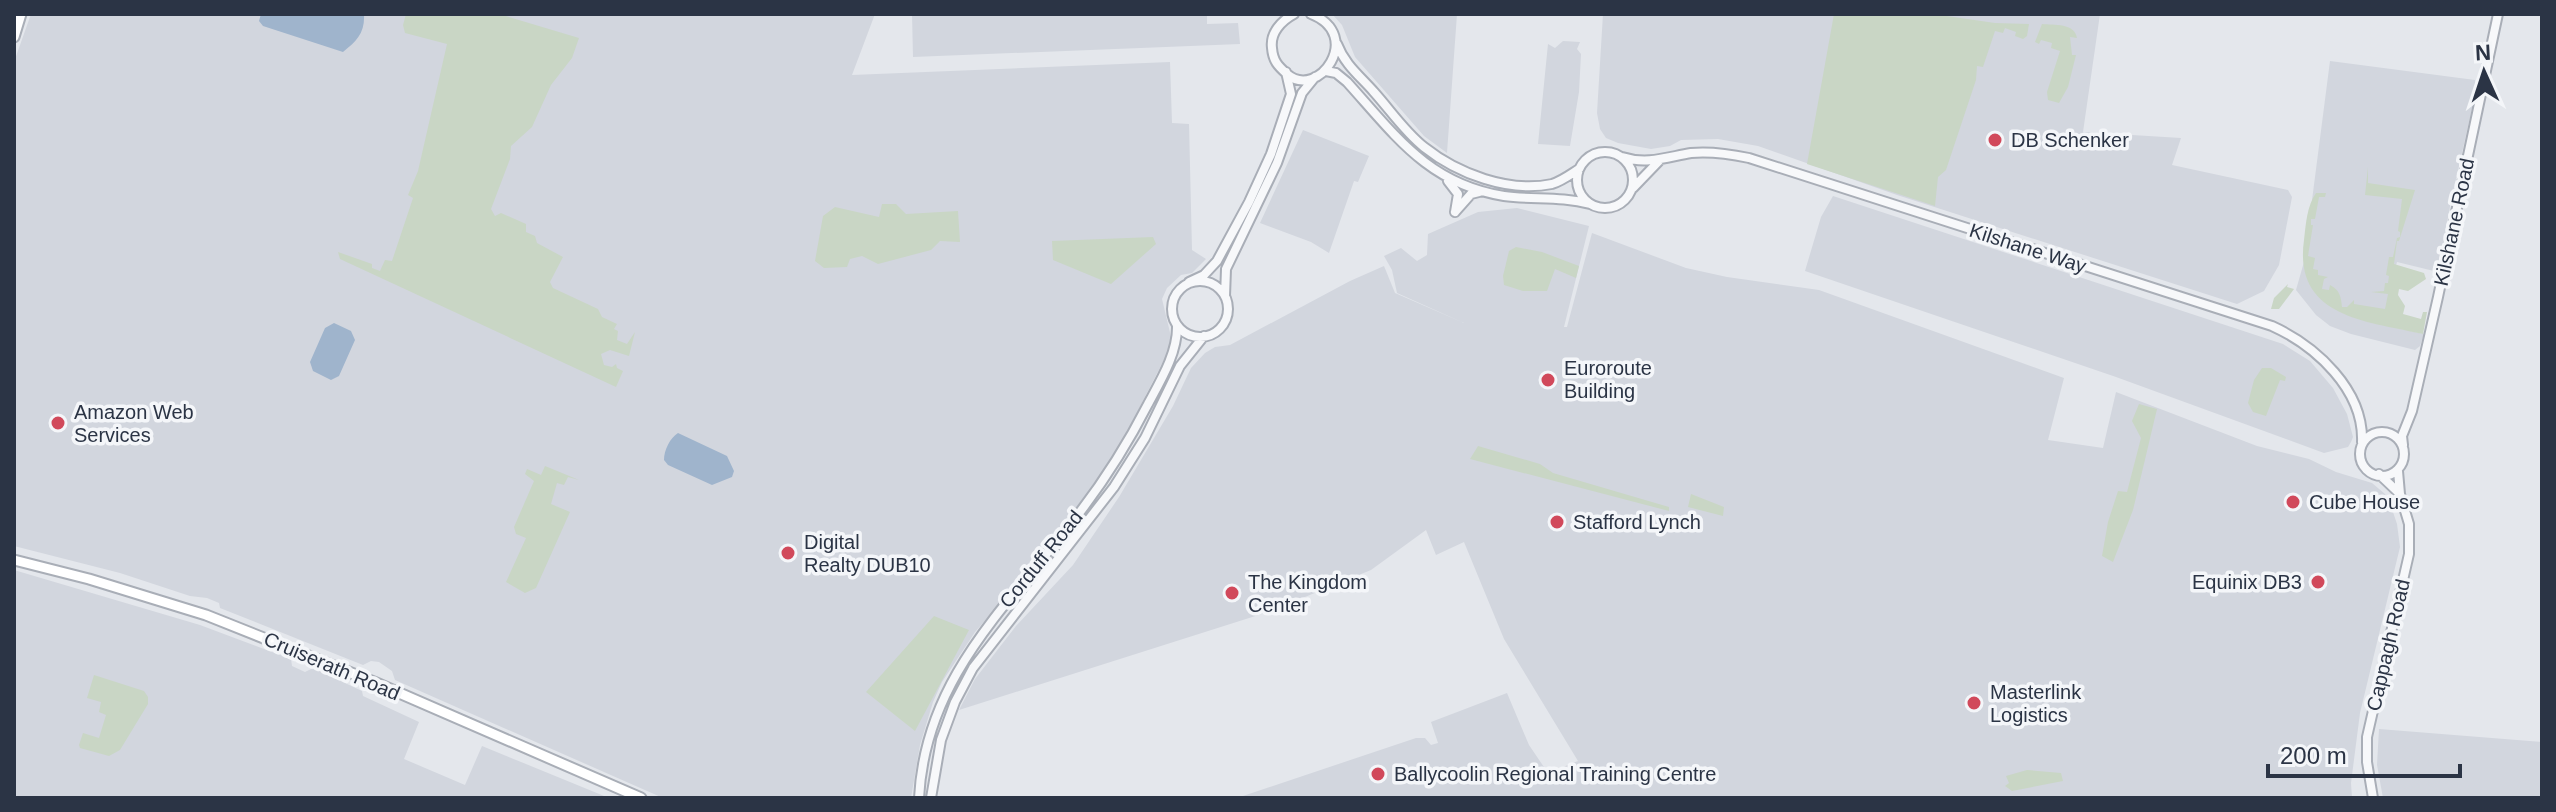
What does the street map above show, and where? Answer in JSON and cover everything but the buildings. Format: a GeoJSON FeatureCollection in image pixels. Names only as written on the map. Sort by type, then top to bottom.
{"type":"FeatureCollection","features":[{"type":"Feature","properties":{"kind":"main road"},"geometry":{"type":"LineString","coordinates":[[14,37],[21,14]]}},
{"type":"Feature","properties":{"kind":"main road","name":"Cruiserath Road"},"geometry":{"type":"LineString","coordinates":[[14,560],[206,615],[374,682],[641,798]]}},
{"type":"Feature","properties":{"kind":"street","name":"Kilshane Road"},"geometry":{"type":"LineString","coordinates":[[2403,445],[2404,428],[2412,411],[2438,297],[2498,14]]}},
{"type":"Feature","properties":{"kind":"street"},"geometry":{"type":"LineString","coordinates":[[1315,15],[1331,27],[1348,66],[1406,130],[1424,147],[1452,165],[1489,180],[1524,185],[1555,183],[1579,169],[1594,154],[1605,151],[1622,157],[1632,170],[1633,188]]}},
{"type":"Feature","properties":{"kind":"street"},"geometry":{"type":"LineString","coordinates":[[1289,16],[1271,40],[1273,57],[1278,67],[1292,79],[1315,77]]}},
{"type":"Feature","properties":{"kind":"street"},"geometry":{"type":"LineString","coordinates":[[1286,72],[1291,94],[1271,154],[1217,261],[1204,275],[1180,289],[1173,300],[1172,313],[1177,325],[1189,335],[1214,333],[1224,323],[1228,310],[1226,269],[1277,163],[1302,93],[1315,77],[1326,71],[1335,58],[1337,44]]}},
{"type":"Feature","properties":{"kind":"street"},"geometry":{"type":"LineString","coordinates":[[1326,71],[1336,73],[1347,82],[1402,144],[1457,191],[1455,212],[1471,194],[1484,192]]}},
{"type":"Feature","properties":{"kind":"street","name":"Kilshane Way"},"geometry":{"type":"LineString","coordinates":[[1622,157],[1633,161],[1660,161],[1711,152],[1749,158],[2272,326],[2300,340],[2323,360],[2340,380],[2367,426],[2379,433]]}},
{"type":"Feature","properties":{"kind":"street"},"geometry":{"type":"LineString","coordinates":[[1436,171],[1484,192],[1524,198],[1565,198],[1602,208],[1618,205],[1625,200],[1647,171],[1660,161]]}},
{"type":"Feature","properties":{"kind":"street"},"geometry":{"type":"LineString","coordinates":[[1579,169],[1579,191],[1590,204]]}},
{"type":"Feature","properties":{"kind":"street"},"geometry":{"type":"LineString","coordinates":[[1189,282],[1213,284],[1225,296]]}},
{"type":"Feature","properties":{"kind":"street","name":"Corduff Road"},"geometry":{"type":"LineString","coordinates":[[919,798],[931,728],[954,676],[986,627],[1066,530],[1120,456],[1176,347],[1177,325]]}},
{"type":"Feature","properties":{"kind":"street","name":"Corduff Road"},"geometry":{"type":"LineString","coordinates":[[931,798],[941,740],[955,702],[973,668],[1114,487],[1151,426],[1180,366],[1204,336]]}},
{"type":"Feature","properties":{"kind":"street","name":"Kilshane Way"},"geometry":{"type":"LineString","coordinates":[[2358,414],[2363,430],[2362,442]]}},
{"type":"Feature","properties":{"kind":"street"},"geometry":{"type":"LineString","coordinates":[[2392,436],[2404,428]]}},
{"type":"Feature","properties":{"kind":"street"},"geometry":{"type":"LineString","coordinates":[[2379,474],[2398,471],[2404,462],[2403,445],[2392,436],[2379,433],[2362,442],[2360,460],[2366,469],[2379,474],[2400,494]]}},
{"type":"Feature","properties":{"kind":"street","name":"Cappagh Road"},"geometry":{"type":"LineString","coordinates":[[2373,798],[2367,762],[2367,737],[2409,554],[2409,524],[2400,494],[2398,471]]}},
{"type":"Feature","properties":{"kind":"shaded area"},"geometry":{"type":"Polygon","coordinates":[[[31,14],[875,14],[852,75],[1170,62],[1172,123],[1189,124],[1192,250],[1206,259],[1192,273],[1181,275],[1167,288],[1162,299],[1172,341],[1169,350],[1106,467],[1040,558],[975,632],[942,682],[920,745],[911,798],[663,798],[395,680],[392,671],[379,662],[371,661],[363,665],[220,608],[219,603],[207,598],[190,596],[120,573],[14,546],[14,62],[31,14]]]}},
{"type":"Feature","properties":{"kind":"shaded area"},"geometry":{"type":"Polygon","coordinates":[[[912,14],[1207,14],[1207,24],[1238,23],[1240,44],[913,57],[912,14]]]}},
{"type":"Feature","properties":{"kind":"shaded area"},"geometry":{"type":"Polygon","coordinates":[[[1332,14],[1457,14],[1447,153],[1424,136],[1355,57],[1342,25],[1332,14]]]}},
{"type":"Feature","properties":{"kind":"shaded area"},"geometry":{"type":"Polygon","coordinates":[[[1603,14],[2100,14],[2083,132],[2181,138],[2172,165],[2288,190],[2292,197],[2279,265],[2264,291],[2237,304],[1897,195],[1758,146],[1718,139],[1681,140],[1670,146],[1651,149],[1618,143],[1606,138],[1600,129],[1597,113],[1603,14]]]}},
{"type":"Feature","properties":{"kind":"shaded area"},"geometry":{"type":"Polygon","coordinates":[[[1563,41],[1580,42],[1577,49],[1581,54],[1579,92],[1570,146],[1538,144],[1548,44],[1555,48],[1563,41]]]}},
{"type":"Feature","properties":{"kind":"shaded area"},"geometry":{"type":"Polygon","coordinates":[[[2330,61],[2475,80],[2476,91],[2438,272],[2397,262],[2392,280],[2394,292],[2388,326],[2424,334],[2415,350],[2330,326],[2316,315],[2296,290],[2304,262],[2330,61]]]}},
{"type":"Feature","properties":{"kind":"shaded area"},"geometry":{"type":"Polygon","coordinates":[[[1303,130],[1369,156],[1358,182],[1354,181],[1329,253],[1311,242],[1260,223],[1303,130]]]}},
{"type":"Feature","properties":{"kind":"shaded area"},"geometry":{"type":"Polygon","coordinates":[[[1833,196],[2283,344],[2310,361],[2333,388],[2347,414],[2353,437],[2351,442],[2348,447],[2324,453],[2116,377],[1805,271],[1821,217],[1833,196]]]}},
{"type":"Feature","properties":{"kind":"shaded area"},"geometry":{"type":"Polygon","coordinates":[[[1517,208],[1589,226],[1564,327],[1567,327],[1592,233],[1686,268],[1819,290],[2064,378],[2048,440],[2103,448],[2116,392],[2257,446],[2309,459],[2336,472],[2372,483],[2385,494],[2392,509],[2400,547],[2360,713],[2351,783],[2352,798],[1237,798],[1416,738],[1425,738],[1431,745],[1438,743],[1431,722],[1507,693],[1529,745],[1548,773],[1578,761],[1504,639],[1464,542],[1436,555],[1426,530],[1371,570],[1268,612],[959,710],[975,679],[1016,626],[1073,565],[1119,497],[1173,406],[1191,368],[1205,353],[1215,347],[1230,345],[1384,266],[1395,293],[1464,323],[1397,293],[1392,270],[1384,256],[1401,248],[1417,261],[1427,255],[1428,234],[1478,212],[1517,208]]]}},
{"type":"Feature","properties":{"kind":"shaded area"},"geometry":{"type":"Polygon","coordinates":[[[14,570],[200,625],[291,659],[292,666],[305,672],[313,668],[362,691],[363,696],[419,722],[404,759],[465,785],[482,746],[609,798],[14,798],[14,570]]]}},
{"type":"Feature","properties":{"kind":"shaded area"},"geometry":{"type":"Polygon","coordinates":[[[2379,729],[2542,742],[2542,798],[2383,798],[2377,765],[2379,729]]]}},
{"type":"Feature","properties":{"kind":"green space"},"geometry":{"type":"Polygon","coordinates":[[[406,14],[499,14],[579,38],[572,58],[551,85],[532,127],[511,146],[510,159],[491,209],[495,216],[501,213],[526,224],[526,232],[535,236],[537,243],[563,257],[550,282],[553,288],[598,309],[602,317],[617,324],[614,329],[618,331],[617,340],[627,344],[635,332],[629,356],[610,350],[601,354],[604,365],[612,367],[616,364],[623,371],[616,387],[340,259],[338,252],[372,264],[372,268],[380,271],[385,260],[392,261],[413,198],[408,195],[418,171],[447,44],[405,33],[403,25],[406,14]]]}},
{"type":"Feature","properties":{"kind":"green space"},"geometry":{"type":"Polygon","coordinates":[[[1834,14],[1933,14],[1995,23],[2029,24],[2027,36],[2023,39],[2005,28],[2003,33],[1995,31],[1983,67],[1977,66],[1976,80],[1946,170],[1938,177],[1935,206],[1807,164],[1834,14]]]}},
{"type":"Feature","properties":{"kind":"green space"},"geometry":{"type":"Polygon","coordinates":[[[2042,24],[2068,27],[2077,38],[2070,37],[2072,55],[2076,55],[2068,87],[2059,103],[2048,100],[2047,92],[2060,51],[2051,48],[2052,43],[2035,42],[2042,24]]]}},
{"type":"Feature","properties":{"kind":"green space"},"geometry":{"type":"Polygon","coordinates":[[[2368,167],[2368,183],[2415,190],[2399,241],[2397,241],[2394,264],[2424,273],[2426,279],[2408,291],[2399,289],[2398,295],[2405,306],[2403,314],[2421,319],[2423,312],[2427,312],[2423,334],[2358,319],[2339,311],[2322,301],[2310,286],[2304,266],[2306,221],[2316,193],[2326,193],[2325,197],[2319,197],[2315,219],[2311,219],[2313,225],[2308,256],[2315,258],[2313,269],[2318,270],[2318,275],[2328,277],[2324,279],[2322,289],[2329,290],[2330,285],[2336,289],[2342,307],[2347,307],[2354,300],[2354,304],[2385,309],[2388,294],[2371,292],[2384,291],[2385,283],[2388,283],[2389,257],[2393,257],[2397,238],[2400,237],[2402,199],[2365,195],[2368,167]]]}},
{"type":"Feature","properties":{"kind":"green space"},"geometry":{"type":"Polygon","coordinates":[[[882,204],[896,204],[906,214],[958,211],[960,242],[940,241],[931,250],[878,264],[862,256],[850,259],[847,267],[824,268],[815,261],[823,216],[835,207],[879,217],[882,204]]]}},
{"type":"Feature","properties":{"kind":"green space"},"geometry":{"type":"Polygon","coordinates":[[[1153,237],[1156,244],[1111,284],[1053,260],[1052,241],[1153,237]]]}},
{"type":"Feature","properties":{"kind":"green space"},"geometry":{"type":"Polygon","coordinates":[[[1516,247],[1542,252],[1579,266],[1576,278],[1555,269],[1547,291],[1523,291],[1504,285],[1509,251],[1516,247]]]}},
{"type":"Feature","properties":{"kind":"green space"},"geometry":{"type":"Polygon","coordinates":[[[2288,284],[2287,287],[2294,289],[2279,309],[2271,309],[2274,298],[2288,284]]]}},
{"type":"Feature","properties":{"kind":"green space"},"geometry":{"type":"Polygon","coordinates":[[[2262,368],[2271,368],[2286,377],[2285,381],[2280,380],[2266,416],[2253,412],[2248,403],[2254,380],[2262,368]]]}},
{"type":"Feature","properties":{"kind":"green space"},"geometry":{"type":"Polygon","coordinates":[[[2139,404],[2157,409],[2133,510],[2113,562],[2102,556],[2118,491],[2127,492],[2141,438],[2132,421],[2139,404]]]}},
{"type":"Feature","properties":{"kind":"green space"},"geometry":{"type":"Polygon","coordinates":[[[1478,446],[1540,464],[1553,473],[1669,507],[1669,511],[1470,459],[1478,446]]]}},
{"type":"Feature","properties":{"kind":"green space"},"geometry":{"type":"Polygon","coordinates":[[[545,466],[579,480],[568,477],[564,485],[557,483],[551,504],[570,512],[536,588],[525,593],[506,582],[526,538],[516,534],[514,527],[534,481],[525,474],[527,469],[541,475],[545,466]]]}},
{"type":"Feature","properties":{"kind":"green space"},"geometry":{"type":"Polygon","coordinates":[[[1691,494],[1724,507],[1723,516],[1688,507],[1691,494]]]}},
{"type":"Feature","properties":{"kind":"green space"},"geometry":{"type":"Polygon","coordinates":[[[934,616],[969,630],[915,731],[866,692],[934,616]]]}},
{"type":"Feature","properties":{"kind":"green space"},"geometry":{"type":"Polygon","coordinates":[[[94,675],[144,691],[148,697],[148,704],[120,750],[109,756],[80,748],[79,745],[83,733],[99,738],[106,715],[99,712],[101,702],[87,698],[94,675]]]}},
{"type":"Feature","properties":{"kind":"green space"},"geometry":{"type":"Polygon","coordinates":[[[2027,770],[2061,773],[2063,781],[2012,791],[2005,786],[2009,783],[2006,776],[2027,770]]]}},
{"type":"Feature","properties":{"kind":"water"},"geometry":{"type":"Polygon","coordinates":[[[261,14],[364,14],[364,21],[359,36],[343,52],[263,26],[259,21],[261,14]]]}},
{"type":"Feature","properties":{"kind":"water"},"geometry":{"type":"Polygon","coordinates":[[[334,323],[351,331],[355,340],[339,376],[331,380],[313,371],[310,362],[325,328],[334,323]]]}},
{"type":"Feature","properties":{"kind":"water"},"geometry":{"type":"Polygon","coordinates":[[[678,433],[727,456],[734,471],[732,477],[712,485],[668,465],[664,460],[665,452],[678,433]]]}},
{"type":"Feature","properties":{"kind":"place","name":"DB Schenker"},"geometry":{"type":"Point","coordinates":[1995,140]}},
{"type":"Feature","properties":{"kind":"place","name":"Euroroute Building"},"geometry":{"type":"Point","coordinates":[1548,380]}},
{"type":"Feature","properties":{"kind":"place","name":"Amazon Web Services"},"geometry":{"type":"Point","coordinates":[58,423]}},
{"type":"Feature","properties":{"kind":"place","name":"Cube House"},"geometry":{"type":"Point","coordinates":[2293,502]}},
{"type":"Feature","properties":{"kind":"place","name":"Stafford Lynch"},"geometry":{"type":"Point","coordinates":[1557,522]}},
{"type":"Feature","properties":{"kind":"place","name":"Digital Realty DUB10"},"geometry":{"type":"Point","coordinates":[788,553]}},
{"type":"Feature","properties":{"kind":"place","name":"Equinix DB3"},"geometry":{"type":"Point","coordinates":[2318,582]}},
{"type":"Feature","properties":{"kind":"place","name":"The Kingdom Center"},"geometry":{"type":"Point","coordinates":[1232,593]}},
{"type":"Feature","properties":{"kind":"place","name":"Masterlink Logistics"},"geometry":{"type":"Point","coordinates":[1974,703]}},
{"type":"Feature","properties":{"kind":"place","name":"Ballycoolin Regional Training Centre"},"geometry":{"type":"Point","coordinates":[1378,774]}}]}
